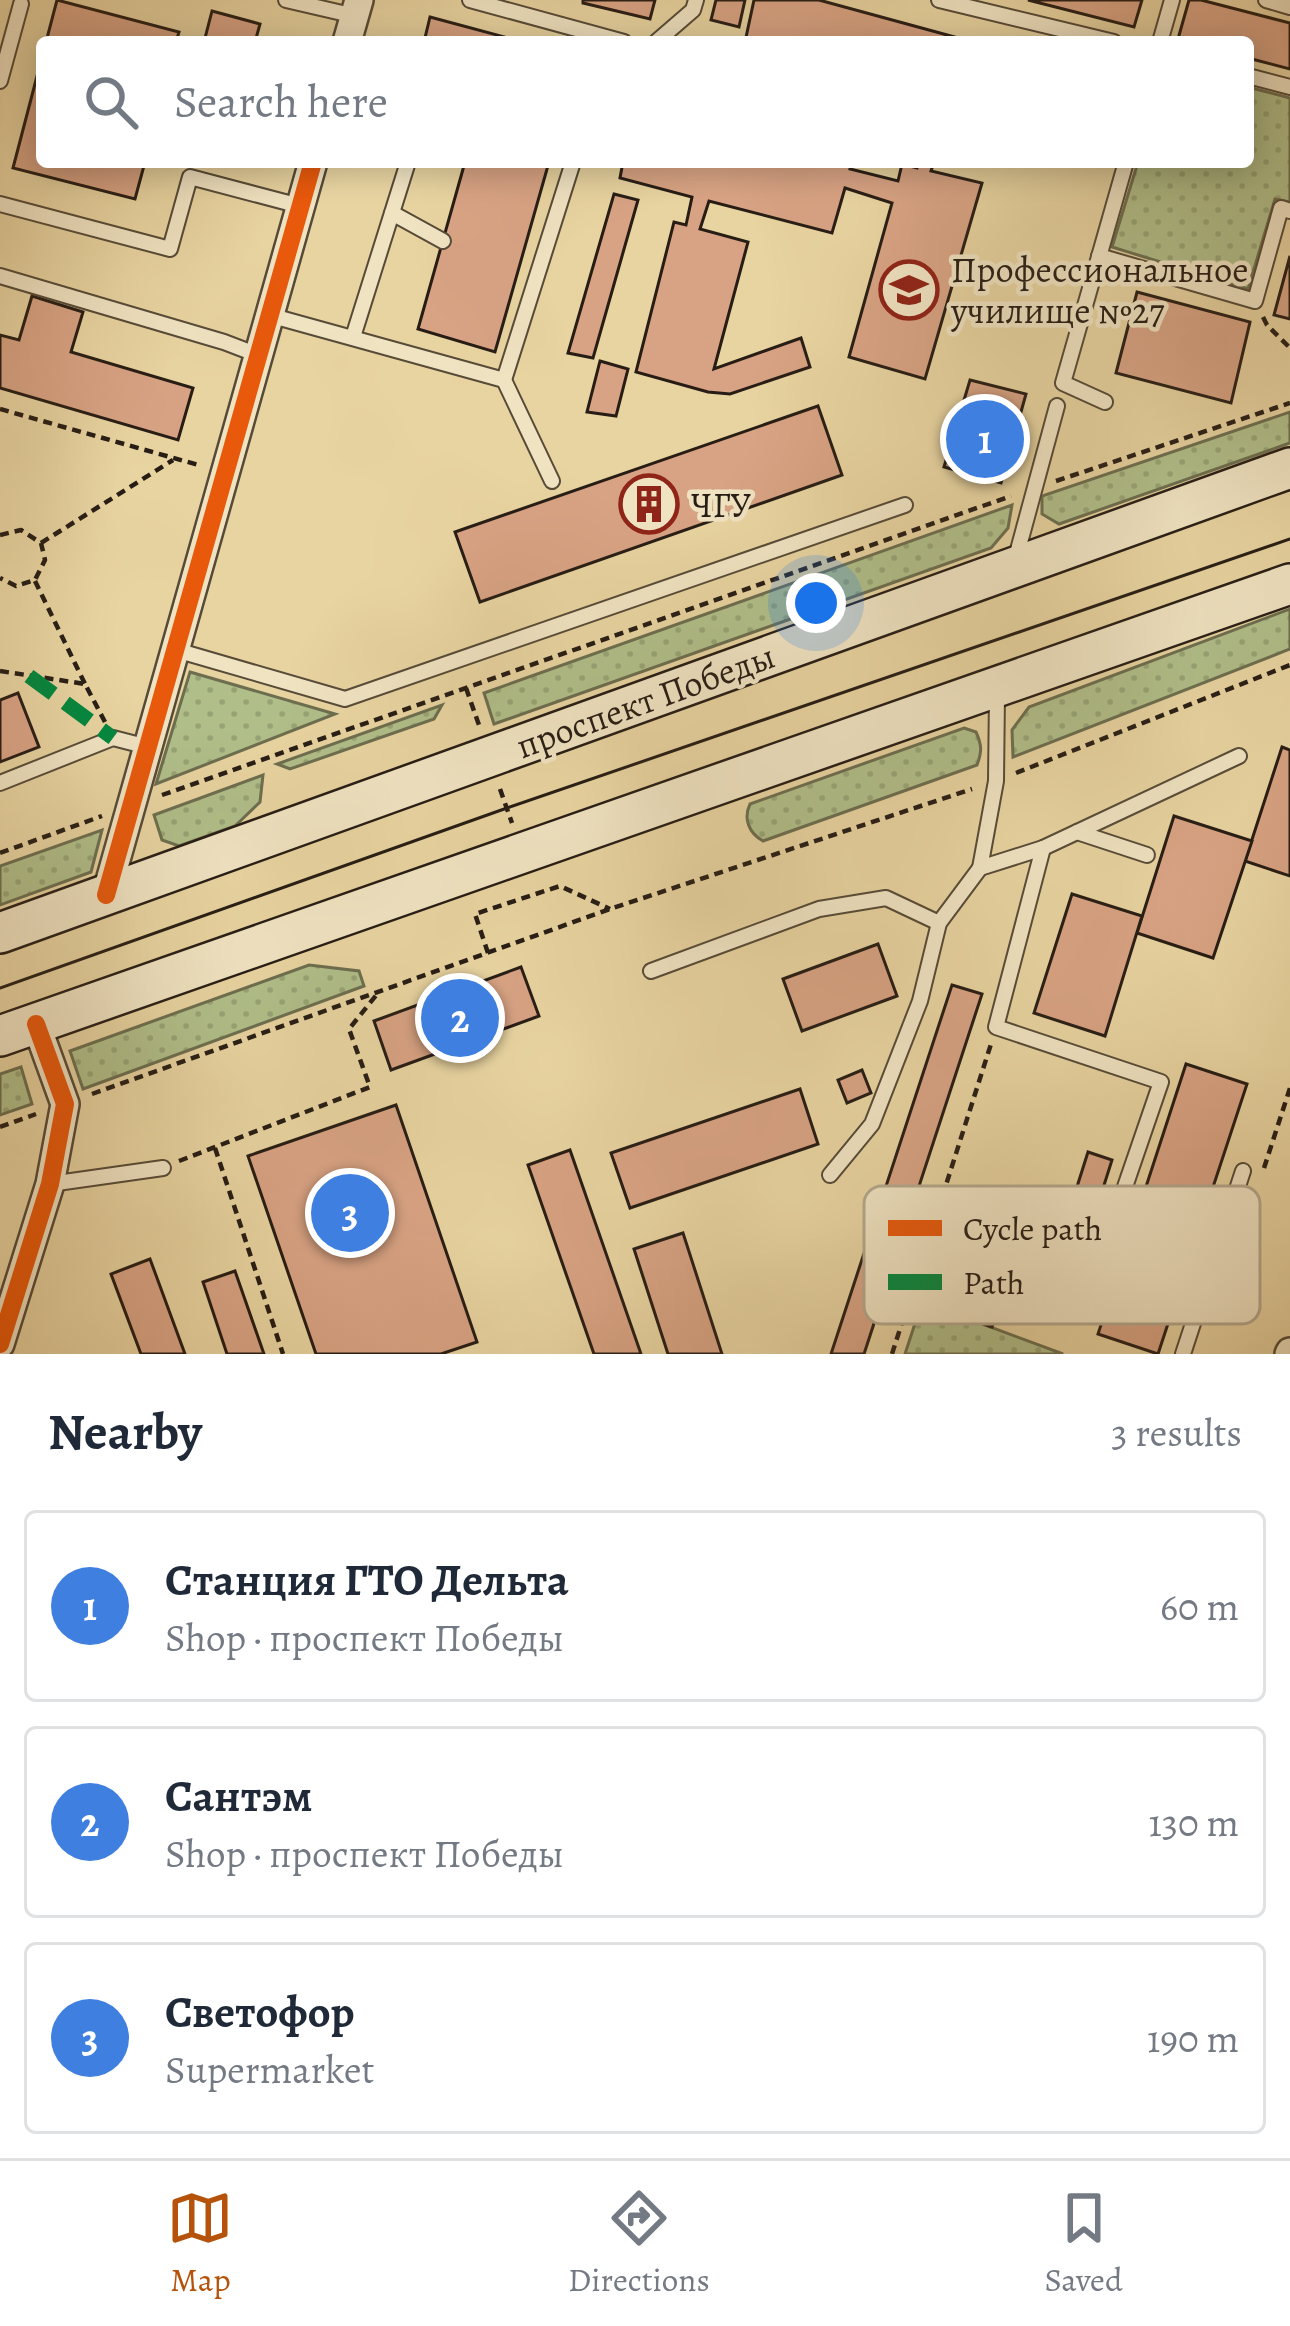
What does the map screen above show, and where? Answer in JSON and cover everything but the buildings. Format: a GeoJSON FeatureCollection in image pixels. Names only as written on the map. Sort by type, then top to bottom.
{"type":"FeatureCollection","features":[{"type":"Feature","properties":{"kind":"main road","name":"проспект Победы"},"geometry":{"type":"LineString","coordinates":[[0,933],[1290,468]]}},
{"type":"Feature","properties":{"kind":"main road"},"geometry":{"type":"LineString","coordinates":[[18,1030],[1290,584]]}},
{"type":"Feature","properties":{"kind":"street"},"geometry":{"type":"LineString","coordinates":[[106,895],[311,168]]}},
{"type":"Feature","properties":{"kind":"street"},"geometry":{"type":"LineString","coordinates":[[0,1344],[50,1184],[65,1104],[18,1030]]}},
{"type":"Feature","properties":{"kind":"lane"},"geometry":{"type":"LineString","coordinates":[[286,0],[354,19]]}},
{"type":"Feature","properties":{"kind":"lane"},"geometry":{"type":"LineString","coordinates":[[470,0],[601,36]]}},
{"type":"Feature","properties":{"kind":"lane"},"geometry":{"type":"LineString","coordinates":[[663,36],[693,10],[696,0]]}},
{"type":"Feature","properties":{"kind":"lane"},"geometry":{"type":"LineString","coordinates":[[939,0],[1089,36]]}},
{"type":"Feature","properties":{"kind":"lane"},"geometry":{"type":"LineString","coordinates":[[1162,36],[1172,0]]}},
{"type":"Feature","properties":{"kind":"lane"},"geometry":{"type":"LineString","coordinates":[[1266,0],[1290,7]]}},
{"type":"Feature","properties":{"kind":"lane"},"geometry":{"type":"LineString","coordinates":[[0,81],[21,4]]}},
{"type":"Feature","properties":{"kind":"lane"},"geometry":{"type":"LineString","coordinates":[[1254,78],[1290,87]]}},
{"type":"Feature","properties":{"kind":"lane"},"geometry":{"type":"LineString","coordinates":[[353,337],[406,168]]}},
{"type":"Feature","properties":{"kind":"lane"},"geometry":{"type":"LineString","coordinates":[[552,482],[504,380],[571,168]]}},
{"type":"Feature","properties":{"kind":"lane"},"geometry":{"type":"LineString","coordinates":[[1105,402],[1063,383],[1124,168]]}},
{"type":"Feature","properties":{"kind":"lane"},"geometry":{"type":"LineString","coordinates":[[0,204],[170,249],[190,177],[300,206]]}},
{"type":"Feature","properties":{"kind":"lane"},"geometry":{"type":"LineString","coordinates":[[1099,256],[1255,301],[1280,208],[1290,211]]}},
{"type":"Feature","properties":{"kind":"lane"},"geometry":{"type":"LineString","coordinates":[[392,213],[443,241]]}},
{"type":"Feature","properties":{"kind":"lane"},"geometry":{"type":"LineString","coordinates":[[0,275],[257,355]]}},
{"type":"Feature","properties":{"kind":"lane"},"geometry":{"type":"LineString","coordinates":[[269,315],[504,380]]}},
{"type":"Feature","properties":{"kind":"lane"},"geometry":{"type":"LineString","coordinates":[[1014,566],[1057,406]]}},
{"type":"Feature","properties":{"kind":"lane"},"geometry":{"type":"LineString","coordinates":[[176,650],[345,698],[905,506]]}},
{"type":"Feature","properties":{"kind":"lane"},"geometry":{"type":"LineString","coordinates":[[830,1175],[872,1124],[920,1001],[939,923],[980,868],[996,781],[997,688]]}},
{"type":"Feature","properties":{"kind":"lane"},"geometry":{"type":"LineString","coordinates":[[0,783],[112,738],[148,747]]}},
{"type":"Feature","properties":{"kind":"lane"},"geometry":{"type":"LineString","coordinates":[[980,868],[1043,848],[1239,756]]}},
{"type":"Feature","properties":{"kind":"lane"},"geometry":{"type":"LineString","coordinates":[[1077,832],[1147,854]]}},
{"type":"Feature","properties":{"kind":"lane"},"geometry":{"type":"LineString","coordinates":[[1043,848],[996,1027],[1161,1082],[1125,1186]]}},
{"type":"Feature","properties":{"kind":"lane"},"geometry":{"type":"LineString","coordinates":[[651,971],[819,909],[886,898],[939,923]]}},
{"type":"Feature","properties":{"kind":"lane"},"geometry":{"type":"LineString","coordinates":[[50,1184],[163,1168]]}},
{"type":"Feature","properties":{"kind":"lane"},"geometry":{"type":"LineString","coordinates":[[1239,1186],[1244,1171]]}},
{"type":"Feature","properties":{"kind":"lane"},"geometry":{"type":"LineString","coordinates":[[1184,1354],[1194,1324]]}},
{"type":"Feature","properties":{"kind":"path"},"geometry":{"type":"LineString","coordinates":[[1255,301],[1267,325],[1290,348]]}},
{"type":"Feature","properties":{"kind":"path"},"geometry":{"type":"LineString","coordinates":[[152,798],[1034,488],[1290,403]]}},
{"type":"Feature","properties":{"kind":"path"},"geometry":{"type":"LineString","coordinates":[[0,409],[205,467]]}},
{"type":"Feature","properties":{"kind":"path"},"geometry":{"type":"LineString","coordinates":[[41,543],[175,458]]}},
{"type":"Feature","properties":{"kind":"path"},"geometry":{"type":"LineString","coordinates":[[0,535],[21,530],[41,543],[44,560],[34,580],[16,586],[0,578]]}},
{"type":"Feature","properties":{"kind":"path"},"geometry":{"type":"LineString","coordinates":[[34,580],[112,738]]}},
{"type":"Feature","properties":{"kind":"path"},"geometry":{"type":"LineString","coordinates":[[0,1127],[610,909],[996,781],[1290,665]]}},
{"type":"Feature","properties":{"kind":"path"},"geometry":{"type":"LineString","coordinates":[[0,671],[86,684]]}},
{"type":"Feature","properties":{"kind":"path"},"geometry":{"type":"LineString","coordinates":[[466,688],[480,730]]}},
{"type":"Feature","properties":{"kind":"path"},"geometry":{"type":"LineString","coordinates":[[499,783],[514,828]]}},
{"type":"Feature","properties":{"kind":"path"},"geometry":{"type":"LineString","coordinates":[[0,853],[109,814]]}},
{"type":"Feature","properties":{"kind":"path"},"geometry":{"type":"LineString","coordinates":[[488,953],[475,914],[560,886],[610,909]]}},
{"type":"Feature","properties":{"kind":"path"},"geometry":{"type":"LineString","coordinates":[[163,1168],[370,1087],[349,1029],[380,992]]}},
{"type":"Feature","properties":{"kind":"path"},"geometry":{"type":"LineString","coordinates":[[945,1186],[996,1027]]}},
{"type":"Feature","properties":{"kind":"path"},"geometry":{"type":"LineString","coordinates":[[214,1148],[284,1354]]}},
{"type":"Feature","properties":{"kind":"path"},"geometry":{"type":"LineString","coordinates":[[892,1354],[902,1324]]}},
{"type":"Feature","properties":{"kind":"green space"},"geometry":{"type":"Polygon","coordinates":[[[1254,89],[1290,98],[1290,202],[1275,199],[1248,289],[1112,247],[1136,168],[1254,168],[1254,89]]]}},
{"type":"Feature","properties":{"kind":"green space"},"geometry":{"type":"Polygon","coordinates":[[[1290,412],[1290,443],[1059,524],[1042,514],[1042,496],[1290,412]]]}},
{"type":"Feature","properties":{"kind":"green space"},"geometry":{"type":"Polygon","coordinates":[[[1012,505],[1008,528],[991,548],[494,724],[484,693],[1012,505]]]}},
{"type":"Feature","properties":{"kind":"green space"},"geometry":{"type":"Polygon","coordinates":[[[1290,609],[1290,649],[1013,757],[1012,730],[1029,707],[1290,609]]]}},
{"type":"Feature","properties":{"kind":"green space"},"geometry":{"type":"Polygon","coordinates":[[[190,672],[335,714],[156,784],[190,672]]]}},
{"type":"Feature","properties":{"kind":"green space"},"geometry":{"type":"Polygon","coordinates":[[[442,705],[434,719],[290,769],[277,764],[442,705]]]}},
{"type":"Feature","properties":{"kind":"green space"},"geometry":{"type":"Polygon","coordinates":[[[964,728],[978,737],[977,765],[763,841],[749,825],[750,804],[964,728]]]}},
{"type":"Feature","properties":{"kind":"green space"},"geometry":{"type":"Polygon","coordinates":[[[263,775],[260,802],[235,826],[179,846],[162,840],[154,815],[263,775]]]}},
{"type":"Feature","properties":{"kind":"green space"},"geometry":{"type":"Polygon","coordinates":[[[102,830],[91,872],[0,905],[0,866],[102,830]]]}},
{"type":"Feature","properties":{"kind":"green space"},"geometry":{"type":"Polygon","coordinates":[[[309,965],[359,971],[364,986],[83,1089],[70,1051],[309,965]]]}},
{"type":"Feature","properties":{"kind":"green space"},"geometry":{"type":"Polygon","coordinates":[[[21,1067],[32,1104],[0,1115],[0,1074],[21,1067]]]}},
{"type":"Feature","properties":{"kind":"green space"},"geometry":{"type":"Polygon","coordinates":[[[915,1324],[982,1324],[1063,1354],[905,1354],[915,1324]]]}},
{"type":"Feature","properties":{"kind":"tram line"},"geometry":{"type":"LineString","coordinates":[[0,988],[1290,539]]}},
{"type":"Feature","properties":{"kind":"marked path"},"geometry":{"type":"LineString","coordinates":[[29,676],[113,738]]}},
{"type":"Feature","properties":{"kind":"cycle path"},"geometry":{"type":"LineString","coordinates":[[106,895],[311,168]]}},
{"type":"Feature","properties":{"kind":"cycle path"},"geometry":{"type":"LineString","coordinates":[[0,1344],[50,1184],[65,1104],[36,1024]]}},
{"type":"Feature","properties":{"kind":"place","name":"Профессиональное училище №27"},"geometry":{"type":"Point","coordinates":[909,290]}},
{"type":"Feature","properties":{"kind":"place","name":"Станция ГТО Дельта"},"geometry":{"type":"Point","coordinates":[985,439]}},
{"type":"Feature","properties":{"kind":"place","name":"ЧГУ"},"geometry":{"type":"Point","coordinates":[649,504]}},
{"type":"Feature","properties":{"kind":"place","name":"Сантэм"},"geometry":{"type":"Point","coordinates":[460,1018]}},
{"type":"Feature","properties":{"kind":"place","name":"Светофор"},"geometry":{"type":"Point","coordinates":[350,1213]}}]}
